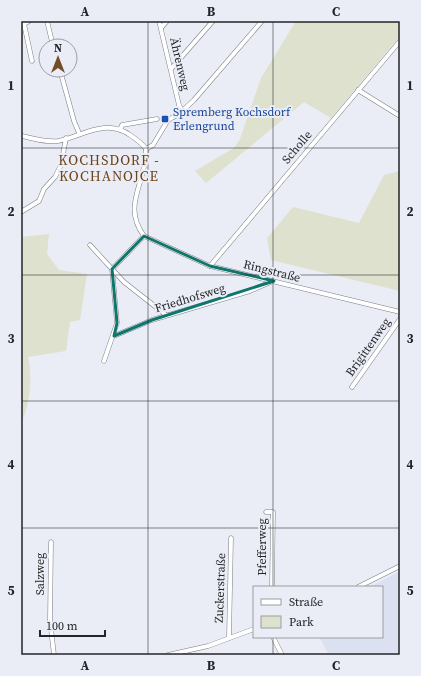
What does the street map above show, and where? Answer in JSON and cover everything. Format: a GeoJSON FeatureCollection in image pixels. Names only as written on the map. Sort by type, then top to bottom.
{"type":"FeatureCollection","features":[{"type":"Feature","properties":{"kind":"street"},"geometry":{"type":"LineString","coordinates":[[30,21],[24,24],[32,61]]}},
{"type":"Feature","properties":{"kind":"street"},"geometry":{"type":"LineString","coordinates":[[47,21],[51,38]]}},
{"type":"Feature","properties":{"kind":"street","name":"Ährenweg"},"geometry":{"type":"LineString","coordinates":[[159,21],[179,105],[182,111]]}},
{"type":"Feature","properties":{"kind":"street"},"geometry":{"type":"LineString","coordinates":[[161,28],[167,21]]}},
{"type":"Feature","properties":{"kind":"street"},"geometry":{"type":"LineString","coordinates":[[171,69],[213,21]]}},
{"type":"Feature","properties":{"kind":"street"},"geometry":{"type":"LineString","coordinates":[[146,149],[153,145],[168,120],[182,111],[262,21]]}},
{"type":"Feature","properties":{"kind":"street","name":"Scholle"},"geometry":{"type":"LineString","coordinates":[[210,266],[400,41]]}},
{"type":"Feature","properties":{"kind":"street"},"geometry":{"type":"LineString","coordinates":[[62,78],[79,133]]}},
{"type":"Feature","properties":{"kind":"street"},"geometry":{"type":"LineString","coordinates":[[358,90],[400,116]]}},
{"type":"Feature","properties":{"kind":"street"},"geometry":{"type":"LineString","coordinates":[[120,130],[122,125],[157,119]]}},
{"type":"Feature","properties":{"kind":"street"},"geometry":{"type":"LineString","coordinates":[[21,136],[48,141],[66,138],[103,127],[120,130],[139,141],[146,149],[146,162],[134,200],[135,219],[144,236],[112,269],[117,323],[114,336],[104,361]]}},
{"type":"Feature","properties":{"kind":"street"},"geometry":{"type":"LineString","coordinates":[[21,212],[39,201],[44,189],[55,177],[61,165],[66,138]]}},
{"type":"Feature","properties":{"kind":"street","name":"Ringstraße"},"geometry":{"type":"LineString","coordinates":[[144,236],[210,266],[400,312]]}},
{"type":"Feature","properties":{"kind":"street"},"geometry":{"type":"LineString","coordinates":[[90,245],[124,282],[166,315]]}},
{"type":"Feature","properties":{"kind":"street","name":"Friedhofsweg"},"geometry":{"type":"LineString","coordinates":[[114,336],[166,315],[250,291],[274,281]]}},
{"type":"Feature","properties":{"kind":"street","name":"Brigittenweg"},"geometry":{"type":"LineString","coordinates":[[352,387],[400,319]]}},
{"type":"Feature","properties":{"kind":"street","name":"Pfefferweg"},"geometry":{"type":"LineString","coordinates":[[266,512],[273,512],[272,586]]}},
{"type":"Feature","properties":{"kind":"street","name":"Zuckerstraße"},"geometry":{"type":"LineString","coordinates":[[229,638],[231,538]]}},
{"type":"Feature","properties":{"kind":"street","name":"Salzweg"},"geometry":{"type":"LineString","coordinates":[[51,542],[50,620],[54,655]]}},
{"type":"Feature","properties":{"kind":"street"},"geometry":{"type":"LineString","coordinates":[[360,586],[400,566]]}},
{"type":"Feature","properties":{"kind":"street","name":"Zuckerstraße"},"geometry":{"type":"LineString","coordinates":[[169,655],[198,649],[253,629]]}},
{"type":"Feature","properties":{"kind":"street"},"geometry":{"type":"LineString","coordinates":[[274,638],[282,655]]}},
{"type":"Feature","properties":{"kind":"highlighted area"},"geometry":{"type":"Polygon","coordinates":[[[144,236],[210,266],[274,281],[152,320],[114,336],[117,323],[112,269],[144,236]]]}},
{"type":"Feature","properties":{"kind":"shaded area"},"geometry":{"type":"Polygon","coordinates":[[[400,571],[400,655],[329,655],[321,640],[317,638],[383,638],[383,586],[372,586],[400,571]]]}},
{"type":"Feature","properties":{"kind":"green space"},"geometry":{"type":"Polygon","coordinates":[[[296,21],[365,21],[368,23],[373,21],[400,21],[400,36],[331,118],[304,102],[206,183],[195,171],[234,148],[240,139],[261,78],[296,21]]]}},
{"type":"Feature","properties":{"kind":"green space"},"geometry":{"type":"Polygon","coordinates":[[[400,171],[400,291],[271,260],[267,238],[293,207],[359,223],[384,175],[400,171]]]}},
{"type":"Feature","properties":{"kind":"green space"},"geometry":{"type":"Polygon","coordinates":[[[49,234],[47,254],[59,270],[87,274],[80,320],[70,322],[66,351],[28,357],[30,390],[27,407],[21,421],[21,237],[49,234]]]}},
{"type":"Feature","properties":{"kind":"place","name":"Spremberg Kochsdorf Erlengrund"},"geometry":{"type":"Point","coordinates":[165,119]}},
{"type":"Feature","properties":{"kind":"district","name":"KOCHSDORF - KOCHANOJCE"},"geometry":{"type":"Point","coordinates":[109,168]}}]}
